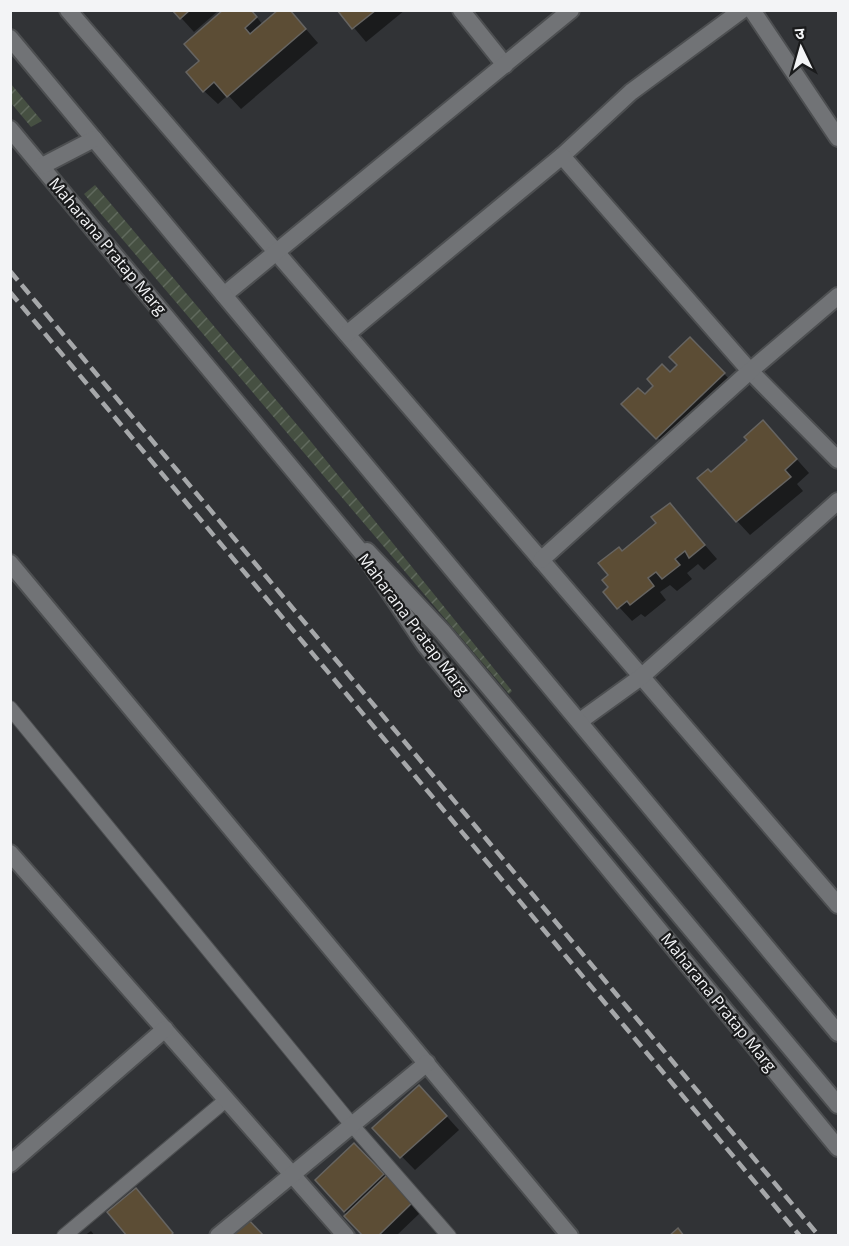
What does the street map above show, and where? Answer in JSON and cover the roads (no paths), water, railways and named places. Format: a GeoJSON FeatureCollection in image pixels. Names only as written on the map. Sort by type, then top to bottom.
{"type":"FeatureCollection","features":[{"type":"Feature","properties":{"kind":"street"},"geometry":{"type":"LineString","coordinates":[[68,10],[838,905]]}},
{"type":"Feature","properties":{"kind":"street"},"geometry":{"type":"LineString","coordinates":[[461,10],[505,65]]}},
{"type":"Feature","properties":{"kind":"street"},"geometry":{"type":"LineString","coordinates":[[224,295],[571,10]]}},
{"type":"Feature","properties":{"kind":"street"},"geometry":{"type":"LineString","coordinates":[[347,334],[562,156],[631,92],[742,10]]}},
{"type":"Feature","properties":{"kind":"street"},"geometry":{"type":"LineString","coordinates":[[752,10],[838,138]]}},
{"type":"Feature","properties":{"kind":"street"},"geometry":{"type":"LineString","coordinates":[[10,38],[838,1033]]}},
{"type":"Feature","properties":{"kind":"street","name":"Maharana Pratap Marg"},"geometry":{"type":"LineString","coordinates":[[10,129],[367,558],[425,645],[838,1148]]}},
{"type":"Feature","properties":{"kind":"street"},"geometry":{"type":"LineString","coordinates":[[42,166],[94,139]]}},
{"type":"Feature","properties":{"kind":"street"},"geometry":{"type":"LineString","coordinates":[[562,156],[750,371],[838,460]]}},
{"type":"Feature","properties":{"kind":"street"},"geometry":{"type":"LineString","coordinates":[[541,560],[750,371],[838,296]]}},
{"type":"Feature","properties":{"kind":"street"},"geometry":{"type":"LineString","coordinates":[[312,492],[442,631],[838,1105]]}},
{"type":"Feature","properties":{"kind":"street"},"geometry":{"type":"LineString","coordinates":[[580,721],[642,677],[838,501]]}},
{"type":"Feature","properties":{"kind":"street"},"geometry":{"type":"LineString","coordinates":[[10,563],[570,1236]]}},
{"type":"Feature","properties":{"kind":"street"},"geometry":{"type":"LineString","coordinates":[[10,853],[342,1234]]}},
{"type":"Feature","properties":{"kind":"street"},"geometry":{"type":"LineString","coordinates":[[10,1164],[165,1029]]}},
{"type":"Feature","properties":{"kind":"street"},"geometry":{"type":"LineString","coordinates":[[218,1236],[427,1063]]}},
{"type":"Feature","properties":{"kind":"lane"},"geometry":{"type":"LineString","coordinates":[[10,708],[352,1125],[449,1236]]}},
{"type":"Feature","properties":{"kind":"lane"},"geometry":{"type":"LineString","coordinates":[[64,1236],[226,1100]]}},
{"type":"Feature","properties":{"kind":"railway"},"geometry":{"type":"LineString","coordinates":[[10,271],[819,1236]]}},
{"type":"Feature","properties":{"kind":"railway"},"geometry":{"type":"LineString","coordinates":[[10,292],[800,1236]]}}]}
